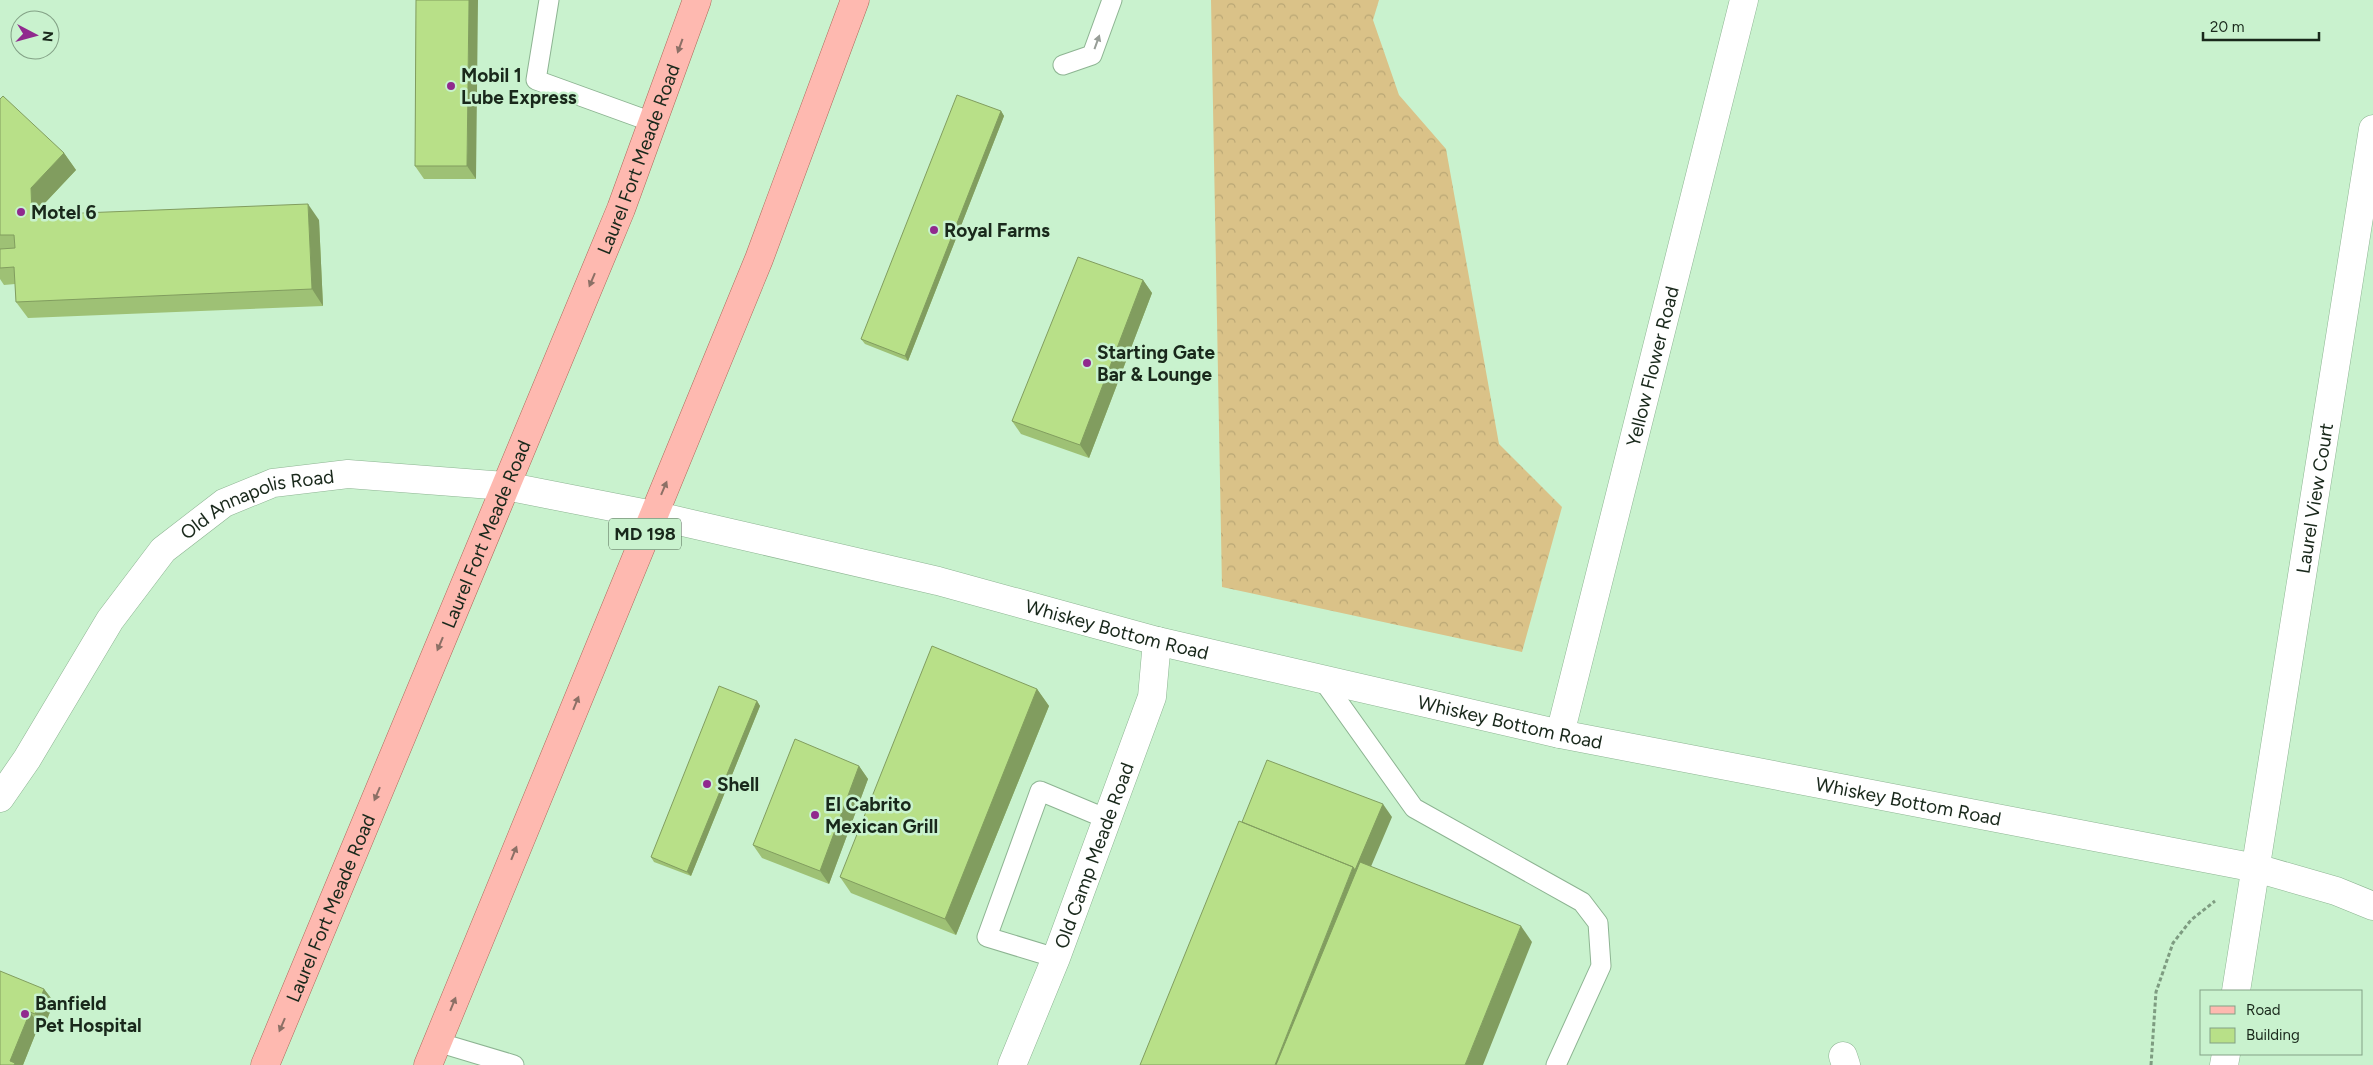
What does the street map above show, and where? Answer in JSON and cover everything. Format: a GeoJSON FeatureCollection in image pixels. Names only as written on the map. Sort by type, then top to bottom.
{"type":"FeatureCollection","features":[{"type":"Feature","properties":{"kind":"main road","name":"Laurel Fort Meade Road"},"geometry":{"type":"LineString","coordinates":[[265,1065],[621,209],[696,0]]}},
{"type":"Feature","properties":{"kind":"main road","name":"MD 198"},"geometry":{"type":"LineString","coordinates":[[432,1054],[759,259],[854,0]]}},
{"type":"Feature","properties":{"kind":"street","name":"Yellow Flower Road"},"geometry":{"type":"LineString","coordinates":[[1560,734],[1744,0]]}},
{"type":"Feature","properties":{"kind":"street","name":"Laurel View Court"},"geometry":{"type":"LineString","coordinates":[[2236,990],[2373,129]]}},
{"type":"Feature","properties":{"kind":"street","name":"Old Annapolis Road"},"geometry":{"type":"LineString","coordinates":[[0,798],[27,759],[116,612],[163,550],[224,502],[273,483],[348,474],[505,486],[653,515]]}},
{"type":"Feature","properties":{"kind":"street","name":"Whiskey Bottom Road"},"geometry":{"type":"LineString","coordinates":[[653,515],[929,578],[1157,641],[1560,734],[2256,868],[2336,891],[2373,906]]}},
{"type":"Feature","properties":{"kind":"street","name":"Old Camp Meade Road"},"geometry":{"type":"LineString","coordinates":[[1012,1065],[1056,958],[1152,697],[1157,641]]}},
{"type":"Feature","properties":{"kind":"lane"},"geometry":{"type":"LineString","coordinates":[[549,0],[536,80],[652,122]]}},
{"type":"Feature","properties":{"kind":"lane"},"geometry":{"type":"LineString","coordinates":[[1064,65],[1092,55],[1112,0]]}},
{"type":"Feature","properties":{"kind":"lane"},"geometry":{"type":"LineString","coordinates":[[1322,679],[1414,808],[1582,902],[1598,923],[1601,966],[1556,1065]]}},
{"type":"Feature","properties":{"kind":"lane"},"geometry":{"type":"LineString","coordinates":[[1056,958],[987,937],[1040,791],[1107,819]]}},
{"type":"Feature","properties":{"kind":"lane"},"geometry":{"type":"LineString","coordinates":[[432,1054],[514,1065]]}},
{"type":"Feature","properties":{"kind":"path"},"geometry":{"type":"LineString","coordinates":[[2151,1065],[2156,992],[2173,943],[2191,920],[2256,868]]}},
{"type":"Feature","properties":{"kind":"green space"},"geometry":{"type":"Polygon","coordinates":[[[1211,0],[1379,0],[1373,20],[1399,95],[1446,149],[1499,444],[1562,507],[1522,652],[1222,587],[1211,0]]]}},
{"type":"Feature","properties":{"kind":"building","name":"Mobil 1 Lube Express"},"geometry":{"type":"Polygon","coordinates":[[[416,0],[469,0],[467,166],[415,166],[416,0]]]}},
{"type":"Feature","properties":{"kind":"building","name":"Royal Farms"},"geometry":{"type":"Polygon","coordinates":[[[957,95],[1001,111],[905,356],[861,339],[957,95]]]}},
{"type":"Feature","properties":{"kind":"building","name":"Motel 6"},"geometry":{"type":"Polygon","coordinates":[[[3,96],[64,153],[31,188],[32,215],[308,204],[312,289],[16,302],[14,267],[0,268],[0,249],[15,248],[14,235],[0,235],[0,99],[3,96]]]}},
{"type":"Feature","properties":{"kind":"building","name":"Starting Gate Bar & Lounge"},"geometry":{"type":"Polygon","coordinates":[[[1078,257],[1143,280],[1080,445],[1012,421],[1078,257]]]}},
{"type":"Feature","properties":{"kind":"building"},"geometry":{"type":"Polygon","coordinates":[[[932,646],[1037,689],[945,919],[840,877],[932,646]]]}},
{"type":"Feature","properties":{"kind":"building","name":"Shell"},"geometry":{"type":"Polygon","coordinates":[[[719,686],[757,701],[687,872],[651,857],[719,686]]]}},
{"type":"Feature","properties":{"kind":"building"},"geometry":{"type":"Polygon","coordinates":[[[795,739],[859,766],[820,871],[753,845],[795,739]]]}},
{"type":"Feature","properties":{"kind":"building"},"geometry":{"type":"Polygon","coordinates":[[[1267,760],[1383,804],[1355,870],[1353,867],[1242,822],[1267,760]]]}},
{"type":"Feature","properties":{"kind":"building"},"geometry":{"type":"Polygon","coordinates":[[[1239,821],[1353,867],[1275,1065],[1140,1065],[1239,821]]]}},
{"type":"Feature","properties":{"kind":"building"},"geometry":{"type":"Polygon","coordinates":[[[1360,862],[1521,926],[1465,1065],[1276,1065],[1360,862]]]}},
{"type":"Feature","properties":{"kind":"building","name":"Banfield Pet Hospital"},"geometry":{"type":"Polygon","coordinates":[[[0,971],[44,989],[35,1014],[30,1012],[10,1061],[15,1063],[14,1065],[0,1065],[0,971]]]}},
{"type":"Feature","properties":{"kind":"place","name":"Mobil 1 Lube Express"},"geometry":{"type":"Point","coordinates":[451,86]}},
{"type":"Feature","properties":{"kind":"place","name":"Motel 6"},"geometry":{"type":"Point","coordinates":[21,212]}},
{"type":"Feature","properties":{"kind":"place","name":"Royal Farms"},"geometry":{"type":"Point","coordinates":[934,230]}},
{"type":"Feature","properties":{"kind":"place","name":"Starting Gate Bar & Lounge"},"geometry":{"type":"Point","coordinates":[1087,363]}},
{"type":"Feature","properties":{"kind":"place","name":"Shell"},"geometry":{"type":"Point","coordinates":[707,784]}},
{"type":"Feature","properties":{"kind":"place","name":"El Cabrito Mexican Grill"},"geometry":{"type":"Point","coordinates":[815,815]}},
{"type":"Feature","properties":{"kind":"place","name":"Banfield Pet Hospital"},"geometry":{"type":"Point","coordinates":[25,1014]}}]}
